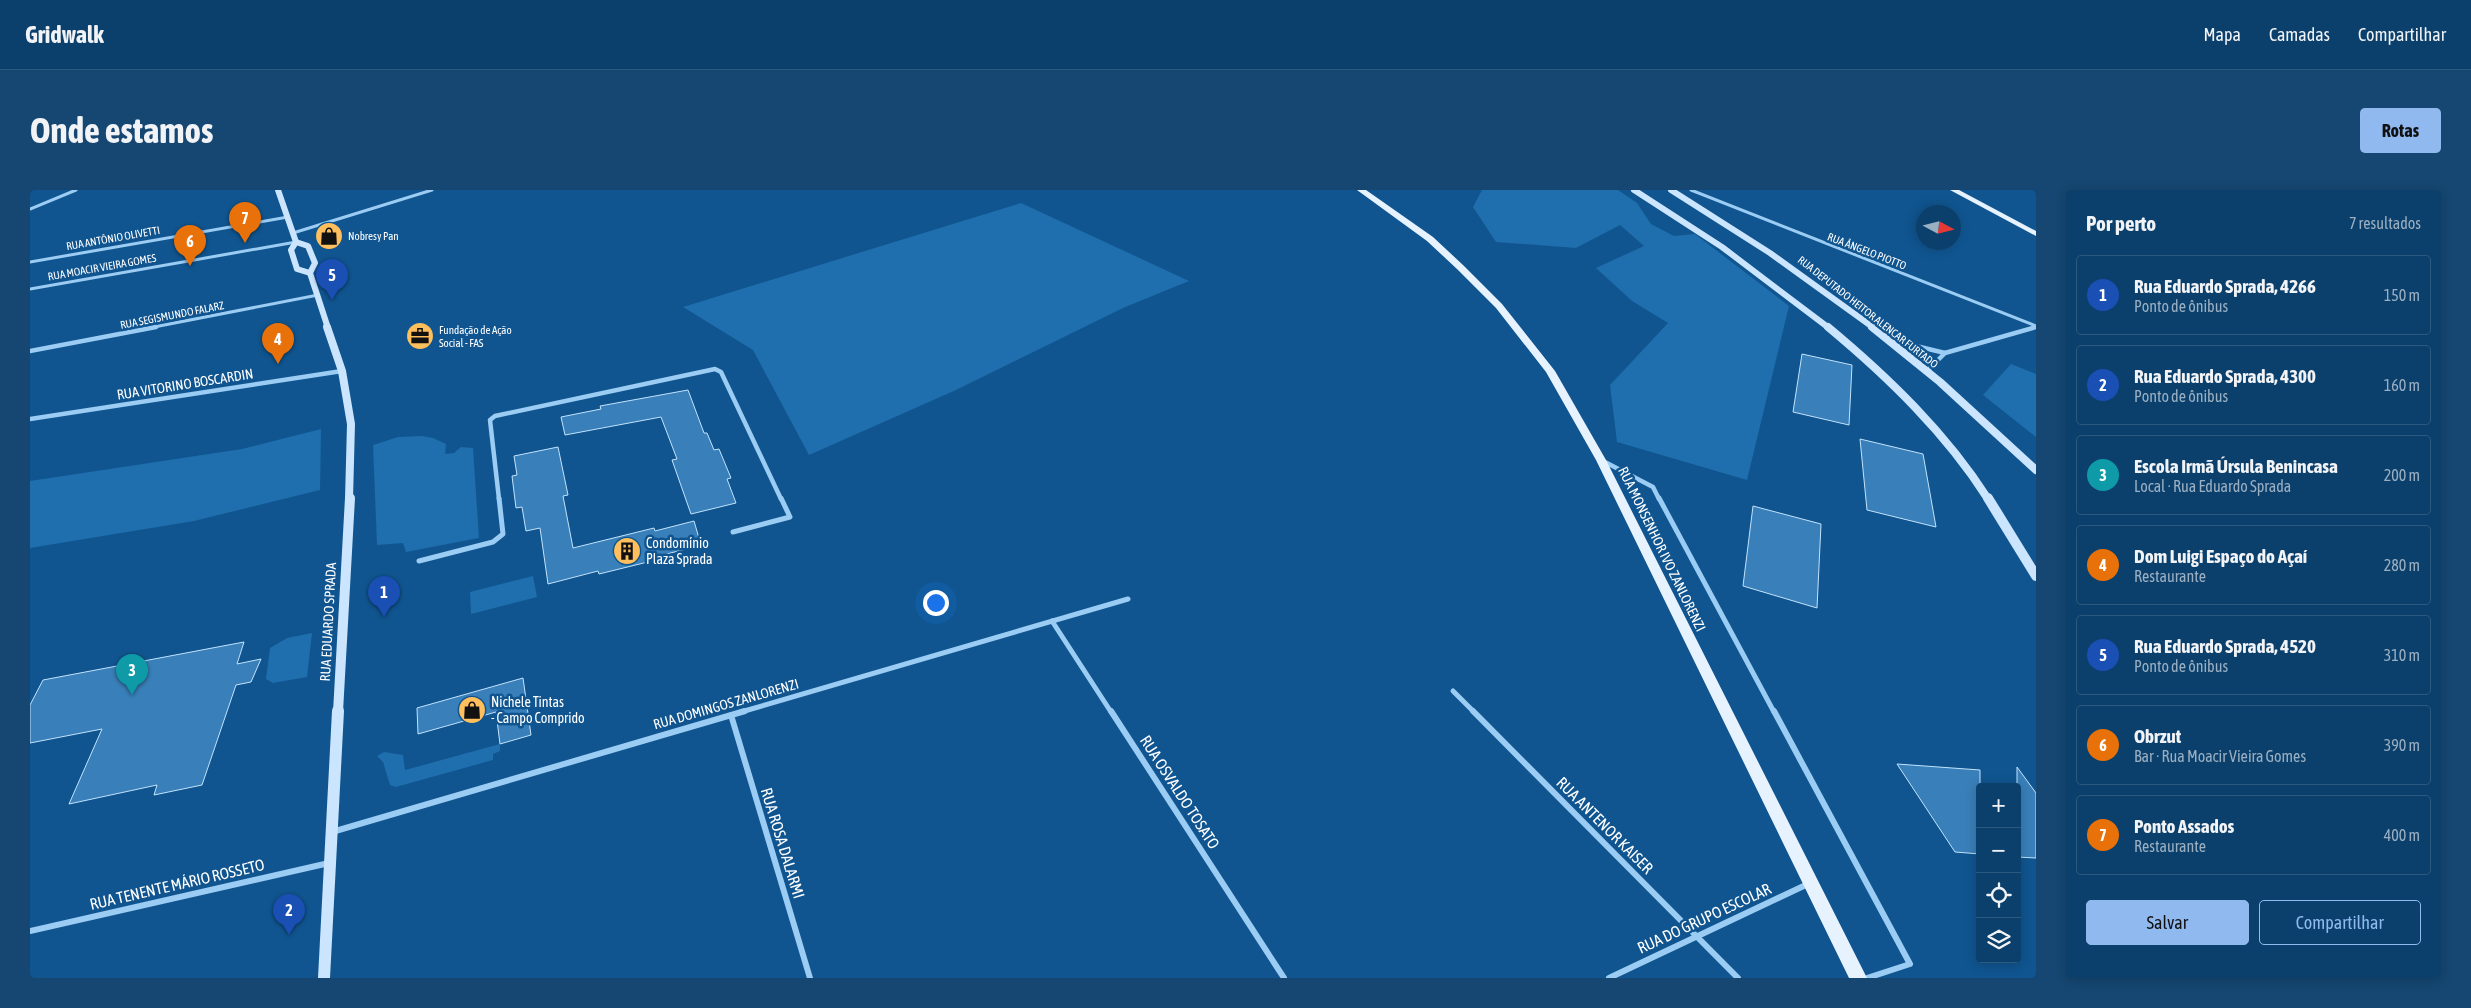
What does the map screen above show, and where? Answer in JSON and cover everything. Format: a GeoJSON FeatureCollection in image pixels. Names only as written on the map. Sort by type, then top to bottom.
{"type":"FeatureCollection","features":[{"type":"Feature","properties":{"kind":"main road","name":"RUA MONSENHOR IVO ZANLORENZI"},"geometry":{"type":"LineString","coordinates":[[1361,190],[1430,239],[1499,306],[1550,371],[1601,460],[1858,978]]}},
{"type":"Feature","properties":{"kind":"main road"},"geometry":{"type":"LineString","coordinates":[[1954,190],[2036,234]]}},
{"type":"Feature","properties":{"kind":"street"},"geometry":{"type":"LineString","coordinates":[[30,209],[76,190]]}},
{"type":"Feature","properties":{"kind":"street","name":"RUA EDUARDO SPRADA"},"geometry":{"type":"LineString","coordinates":[[278,190],[296,242]]}},
{"type":"Feature","properties":{"kind":"street"},"geometry":{"type":"LineString","coordinates":[[293,233],[432,190]]}},
{"type":"Feature","properties":{"kind":"street"},"geometry":{"type":"LineString","coordinates":[[1634,190],[1715,242],[1790,297],[1886,380],[1962,460],[2036,576]]}},
{"type":"Feature","properties":{"kind":"street","name":"RUA DEPUTADO HEITOR ALENCAR FURTADO"},"geometry":{"type":"LineString","coordinates":[[1672,190],[1786,262],[1888,340],[1927,371],[2036,470]]}},
{"type":"Feature","properties":{"kind":"street","name":"RUA ÂNGELO PIOTTO"},"geometry":{"type":"LineString","coordinates":[[1691,190],[2036,327]]}},
{"type":"Feature","properties":{"kind":"street","name":"RUA ANTÔNIO OLIVETTI"},"geometry":{"type":"LineString","coordinates":[[30,262],[288,217]]}},
{"type":"Feature","properties":{"kind":"street","name":"RUA EDUARDO SPRADA"},"geometry":{"type":"LineString","coordinates":[[296,242],[291,250],[297,269],[310,273]]}},
{"type":"Feature","properties":{"kind":"street","name":"RUA EDUARDO SPRADA"},"geometry":{"type":"LineString","coordinates":[[296,242],[308,246],[315,263],[310,273],[342,371],[351,424],[351,470],[324,978]]}},
{"type":"Feature","properties":{"kind":"street","name":"RUA MOACIR VIEIRA GOMES"},"geometry":{"type":"LineString","coordinates":[[30,289],[296,242]]}},
{"type":"Feature","properties":{"kind":"street","name":"RUA SEGISMUNDO FALARZ"},"geometry":{"type":"LineString","coordinates":[[30,351],[318,296]]}},
{"type":"Feature","properties":{"kind":"street"},"geometry":{"type":"LineString","coordinates":[[1888,340],[1945,353],[2036,327]]}},
{"type":"Feature","properties":{"kind":"street"},"geometry":{"type":"LineString","coordinates":[[1927,371],[1945,353]]}},
{"type":"Feature","properties":{"kind":"street"},"geometry":{"type":"LineString","coordinates":[[419,561],[493,542],[502,534],[490,420],[495,416],[715,370],[721,372],[790,517],[733,532]]}},
{"type":"Feature","properties":{"kind":"street","name":"RUA VITORINO BOSCARDIN"},"geometry":{"type":"LineString","coordinates":[[30,419],[342,371]]}},
{"type":"Feature","properties":{"kind":"street"},"geometry":{"type":"LineString","coordinates":[[1601,460],[1653,487],[1910,964],[1868,978]]}},
{"type":"Feature","properties":{"kind":"street","name":"RUA DOMINGOS ZANLORENZI"},"geometry":{"type":"LineString","coordinates":[[332,832],[1128,599]]}},
{"type":"Feature","properties":{"kind":"street","name":"RUA OSVALDO TOSATO"},"geometry":{"type":"LineString","coordinates":[[1052,621],[1284,978]]}},
{"type":"Feature","properties":{"kind":"street","name":"RUA ANTENOR KAISER"},"geometry":{"type":"LineString","coordinates":[[1453,691],[1738,978]]}},
{"type":"Feature","properties":{"kind":"street","name":"RUA ROSA DALARMI"},"geometry":{"type":"LineString","coordinates":[[730,715],[810,978]]}},
{"type":"Feature","properties":{"kind":"street","name":"RUA TENENTE MÁRIO ROSSETO"},"geometry":{"type":"LineString","coordinates":[[30,931],[330,863]]}},
{"type":"Feature","properties":{"kind":"street","name":"RUA DO GRUPO ESCOLAR"},"geometry":{"type":"LineString","coordinates":[[1609,978],[1811,882]]}},
{"type":"Feature","properties":{"kind":"shaded area"},"geometry":{"type":"Polygon","coordinates":[[[1482,190],[1618,190],[1637,203],[1651,224],[1674,236],[1695,234],[1789,306],[1747,480],[1617,442],[1610,385],[1668,323],[1632,301],[1596,268],[1644,246],[1620,225],[1576,248],[1496,242],[1473,207],[1482,190]]]}},
{"type":"Feature","properties":{"kind":"shaded area"},"geometry":{"type":"Polygon","coordinates":[[[1021,203],[1189,281],[1123,308],[956,390],[809,455],[753,350],[683,307],[1021,203]]]}},
{"type":"Feature","properties":{"kind":"shaded area"},"geometry":{"type":"Polygon","coordinates":[[[2011,364],[2036,374],[2036,437],[1983,395],[2011,364]]]}},
{"type":"Feature","properties":{"kind":"shaded area"},"geometry":{"type":"Polygon","coordinates":[[[321,429],[320,490],[194,521],[30,548],[30,481],[242,449],[321,429]]]}},
{"type":"Feature","properties":{"kind":"shaded area"},"geometry":{"type":"Polygon","coordinates":[[[422,436],[433,438],[446,444],[445,454],[454,453],[461,447],[473,448],[479,538],[406,552],[403,543],[377,545],[373,445],[398,437],[422,436]]]}},
{"type":"Feature","properties":{"kind":"shaded area"},"geometry":{"type":"Polygon","coordinates":[[[533,576],[537,597],[471,614],[470,592],[533,576]]]}},
{"type":"Feature","properties":{"kind":"shaded area"},"geometry":{"type":"Polygon","coordinates":[[[312,633],[307,677],[273,683],[266,679],[270,648],[287,638],[312,633]]]}},
{"type":"Feature","properties":{"kind":"shaded area"},"geometry":{"type":"Polygon","coordinates":[[[500,744],[500,751],[493,754],[493,760],[396,787],[390,785],[383,762],[377,756],[384,752],[403,755],[405,770],[500,744]]]}},
{"type":"Feature","properties":{"kind":"building"},"geometry":{"type":"Polygon","coordinates":[[[1802,354],[1852,365],[1849,425],[1793,412],[1802,354]]]}},
{"type":"Feature","properties":{"kind":"building"},"geometry":{"type":"Polygon","coordinates":[[[688,390],[704,433],[707,433],[714,450],[719,449],[731,478],[727,479],[736,503],[691,514],[672,460],[677,459],[661,417],[565,435],[561,417],[601,409],[600,406],[688,390]]]}},
{"type":"Feature","properties":{"kind":"building"},"geometry":{"type":"Polygon","coordinates":[[[1860,439],[1923,454],[1936,527],[1867,510],[1860,439]]]}},
{"type":"Feature","properties":{"kind":"building"},"geometry":{"type":"Polygon","coordinates":[[[558,447],[568,495],[563,496],[573,548],[654,528],[655,531],[694,521],[701,545],[663,555],[664,558],[599,574],[598,571],[548,584],[540,528],[526,531],[522,507],[516,508],[512,476],[517,475],[514,456],[558,447]]]}},
{"type":"Feature","properties":{"kind":"building"},"geometry":{"type":"Polygon","coordinates":[[[1753,506],[1821,524],[1817,608],[1743,586],[1753,506]]]}},
{"type":"Feature","properties":{"kind":"building"},"geometry":{"type":"Polygon","coordinates":[[[244,642],[237,664],[261,659],[251,682],[236,685],[202,785],[154,795],[157,785],[69,804],[102,729],[30,743],[30,705],[43,680],[244,642]]]}},
{"type":"Feature","properties":{"kind":"building","name":"Nichele Tintas - Campo Comprido"},"geometry":{"type":"Polygon","coordinates":[[[523,678],[531,735],[500,744],[496,712],[418,734],[417,708],[523,678]]]}},
{"type":"Feature","properties":{"kind":"building"},"geometry":{"type":"Polygon","coordinates":[[[1897,764],[1980,770],[1980,783],[1976,783],[1976,854],[1955,852],[1897,764]]]}},
{"type":"Feature","properties":{"kind":"building"},"geometry":{"type":"Polygon","coordinates":[[[2017,767],[2036,793],[2036,858],[2021,857],[2021,783],[2017,783],[2017,767]]]}},
{"type":"Feature","properties":{"kind":"place","name":"Nobresy Pan"},"geometry":{"type":"Point","coordinates":[329,236]}},
{"type":"Feature","properties":{"kind":"place","name":"Ponto Assados"},"geometry":{"type":"Point","coordinates":[245,243]}},
{"type":"Feature","properties":{"kind":"place","name":"Obrzut"},"geometry":{"type":"Point","coordinates":[190,266]}},
{"type":"Feature","properties":{"kind":"place","name":"Rua Eduardo Sprada, 4520"},"geometry":{"type":"Point","coordinates":[332,300]}},
{"type":"Feature","properties":{"kind":"place","name":"Fundação de Ação Social - FAS"},"geometry":{"type":"Point","coordinates":[420,336]}},
{"type":"Feature","properties":{"kind":"place","name":"Dom Luigi Espaço do Açaí"},"geometry":{"type":"Point","coordinates":[278,364]}},
{"type":"Feature","properties":{"kind":"place","name":"Condomínio Plaza Sprada"},"geometry":{"type":"Point","coordinates":[627,551]}},
{"type":"Feature","properties":{"kind":"place","name":"Rua Eduardo Sprada, 4266"},"geometry":{"type":"Point","coordinates":[384,617]}},
{"type":"Feature","properties":{"kind":"place","name":"Escola Irmã Úrsula Benincasa"},"geometry":{"type":"Point","coordinates":[132,695]}},
{"type":"Feature","properties":{"kind":"place","name":"Nichele Tintas - Campo Comprido"},"geometry":{"type":"Point","coordinates":[472,710]}},
{"type":"Feature","properties":{"kind":"place","name":"Rua Eduardo Sprada, 4300"},"geometry":{"type":"Point","coordinates":[289,935]}}]}
